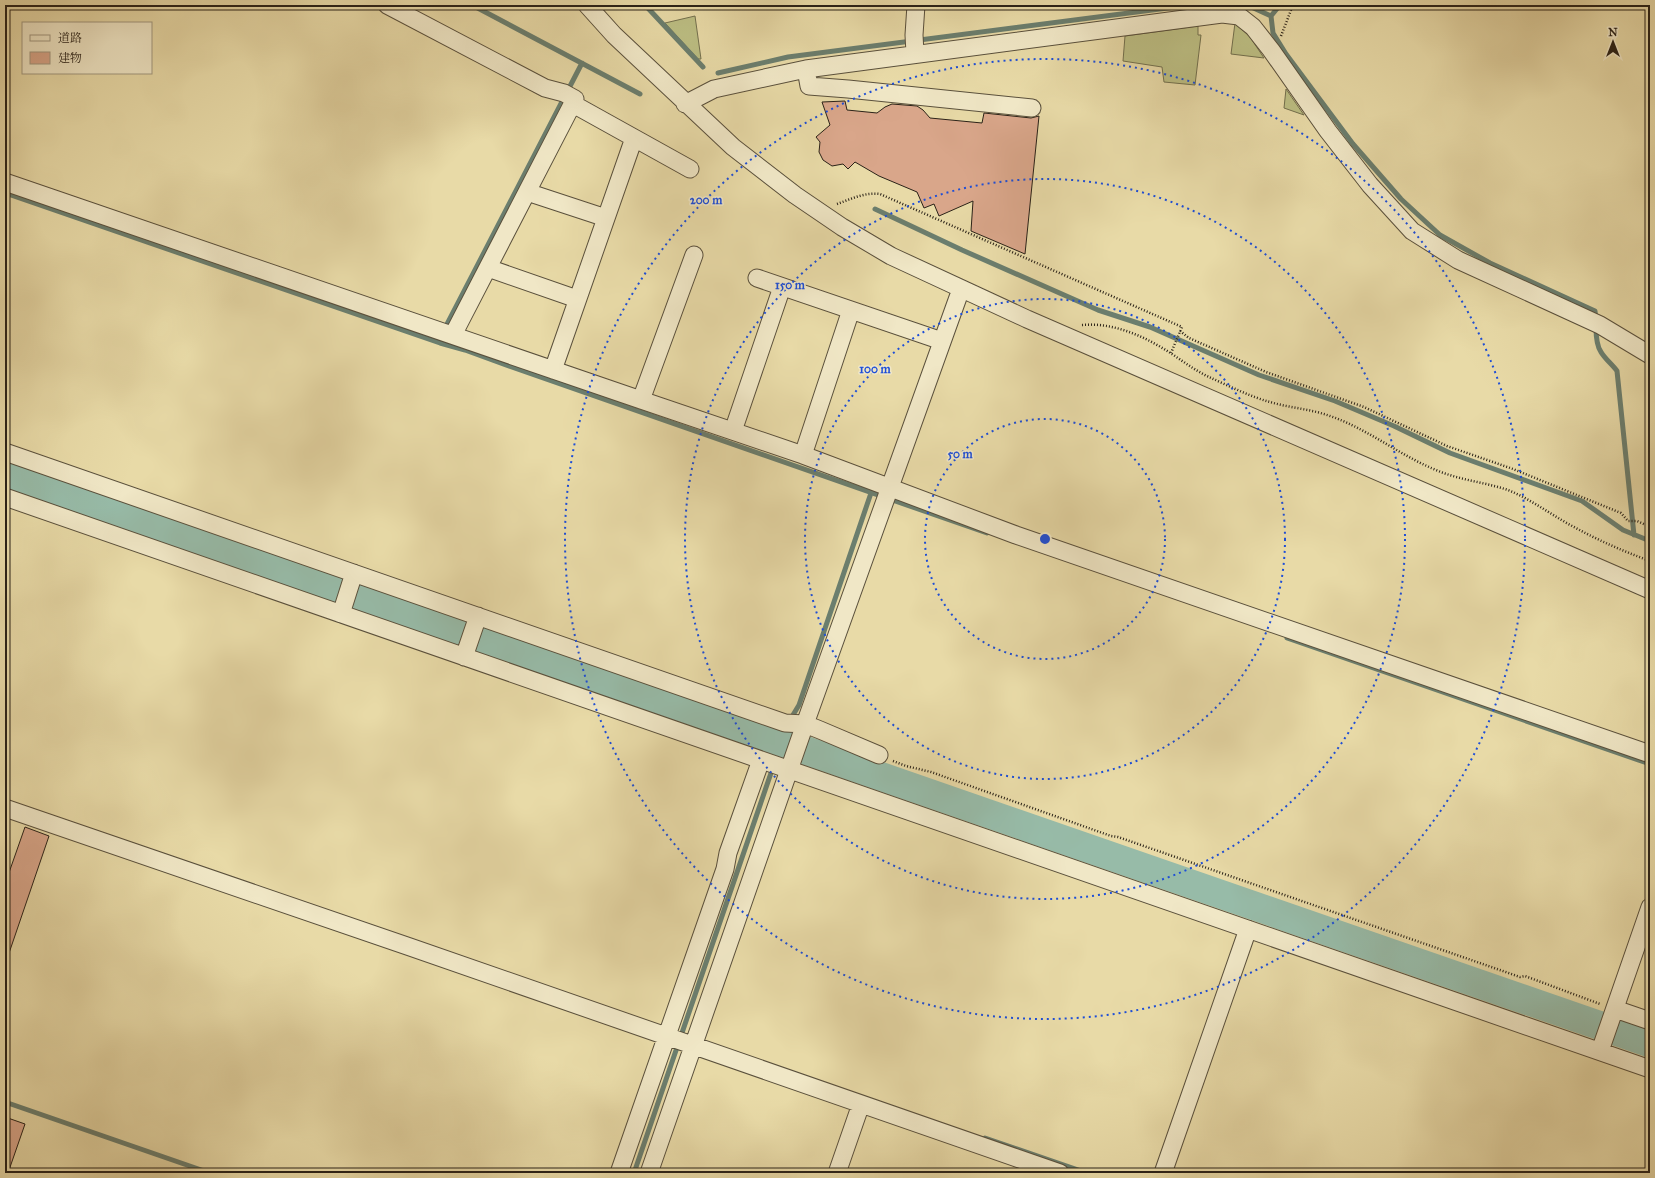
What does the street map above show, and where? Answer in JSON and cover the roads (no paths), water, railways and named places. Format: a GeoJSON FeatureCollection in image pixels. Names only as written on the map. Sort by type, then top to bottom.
{"type":"FeatureCollection","features":[{"type":"Feature","properties":{"kind":"street"},"geometry":{"type":"LineString","coordinates":[[388,5],[545,88],[569,97],[634,138],[690,169]]}},
{"type":"Feature","properties":{"kind":"street"},"geometry":{"type":"LineString","coordinates":[[587,5],[614,36],[685,104],[733,147],[795,195],[842,227],[891,256],[961,289],[1650,590]]}},
{"type":"Feature","properties":{"kind":"street"},"geometry":{"type":"LineString","coordinates":[[914,45],[916,5]]}},
{"type":"Feature","properties":{"kind":"street"},"geometry":{"type":"LineString","coordinates":[[685,104],[714,89],[914,45],[1222,14],[1239,16],[1253,27],[1272,50],[1328,131],[1370,185],[1412,231],[1458,260],[1596,323],[1650,354]]}},
{"type":"Feature","properties":{"kind":"street"},"geometry":{"type":"LineString","coordinates":[[806,68],[809,86],[848,88],[1032,108]]}},
{"type":"Feature","properties":{"kind":"street"},"geometry":{"type":"LineString","coordinates":[[447,333],[488,268],[527,192],[569,97]]}},
{"type":"Feature","properties":{"kind":"street"},"geometry":{"type":"LineString","coordinates":[[553,370],[634,138]]}},
{"type":"Feature","properties":{"kind":"street"},"geometry":{"type":"LineString","coordinates":[[5,182],[803,455],[886,496],[1024,538],[1650,754]]}},
{"type":"Feature","properties":{"kind":"street"},"geometry":{"type":"LineString","coordinates":[[527,192],[606,218]]}},
{"type":"Feature","properties":{"kind":"street"},"geometry":{"type":"LineString","coordinates":[[641,400],[694,255]]}},
{"type":"Feature","properties":{"kind":"street"},"geometry":{"type":"LineString","coordinates":[[488,268],[577,299]]}},
{"type":"Feature","properties":{"kind":"street"},"geometry":{"type":"LineString","coordinates":[[757,278],[942,341]]}},
{"type":"Feature","properties":{"kind":"street"},"geometry":{"type":"LineString","coordinates":[[733,431],[782,287]]}},
{"type":"Feature","properties":{"kind":"street"},"geometry":{"type":"LineString","coordinates":[[619,1173],[792,764],[886,496],[961,289]]}},
{"type":"Feature","properties":{"kind":"street"},"geometry":{"type":"LineString","coordinates":[[803,455],[851,310]]}},
{"type":"Feature","properties":{"kind":"street"},"geometry":{"type":"LineString","coordinates":[[5,452],[476,620],[785,723],[804,729],[820,730],[879,755]]}},
{"type":"Feature","properties":{"kind":"street"},"geometry":{"type":"LineString","coordinates":[[5,497],[343,608],[466,651],[761,760],[792,764],[1248,929],[1608,1030],[1650,1069]]}},
{"type":"Feature","properties":{"kind":"street"},"geometry":{"type":"LineString","coordinates":[[343,608],[353,576]]}},
{"type":"Feature","properties":{"kind":"street"},"geometry":{"type":"LineString","coordinates":[[466,651],[476,620]]}},
{"type":"Feature","properties":{"kind":"street"},"geometry":{"type":"LineString","coordinates":[[649,1173],[676,1037],[725,869],[728,853],[761,760]]}},
{"type":"Feature","properties":{"kind":"street"},"geometry":{"type":"LineString","coordinates":[[5,808],[676,1037],[861,1104],[1060,1173]]}},
{"type":"Feature","properties":{"kind":"street"},"geometry":{"type":"LineString","coordinates":[[1608,1030],[1650,907]]}},
{"type":"Feature","properties":{"kind":"street"},"geometry":{"type":"LineString","coordinates":[[1163,1173],[1248,929]]}},
{"type":"Feature","properties":{"kind":"street"},"geometry":{"type":"LineString","coordinates":[[1608,1030],[1650,1020]]}},
{"type":"Feature","properties":{"kind":"street"},"geometry":{"type":"LineString","coordinates":[[837,1173],[861,1104]]}},
{"type":"Feature","properties":{"kind":"waterway"},"geometry":{"type":"LineString","coordinates":[[472,5],[640,94]]}},
{"type":"Feature","properties":{"kind":"waterway"},"geometry":{"type":"LineString","coordinates":[[645,5],[703,67]]}},
{"type":"Feature","properties":{"kind":"waterway"},"geometry":{"type":"LineString","coordinates":[[718,73],[788,57],[1191,5]]}},
{"type":"Feature","properties":{"kind":"waterway"},"geometry":{"type":"LineString","coordinates":[[1247,5],[1271,16],[1280,5]]}},
{"type":"Feature","properties":{"kind":"waterway"},"geometry":{"type":"LineString","coordinates":[[1271,16],[1273,33],[1286,54],[1353,144],[1401,199],[1440,235],[1490,263],[1595,311],[1596,319]]}},
{"type":"Feature","properties":{"kind":"waterway"},"geometry":{"type":"LineString","coordinates":[[444,330],[582,63]]}},
{"type":"Feature","properties":{"kind":"waterway"},"geometry":{"type":"LineString","coordinates":[[5,193],[440,343],[465,350],[987,533]]}},
{"type":"Feature","properties":{"kind":"waterway"},"geometry":{"type":"LineString","coordinates":[[875,209],[962,250],[1098,310],[1150,327],[1259,375],[1335,401],[1394,426],[1450,453],[1582,501],[1623,530],[1650,541]]}},
{"type":"Feature","properties":{"kind":"waterway"},"geometry":{"type":"LineString","coordinates":[[1596,327],[1599,349],[1617,371],[1634,535]]}},
{"type":"Feature","properties":{"kind":"waterway"},"geometry":{"type":"LineString","coordinates":[[5,473],[1650,1043]]}},
{"type":"Feature","properties":{"kind":"waterway"},"geometry":{"type":"LineString","coordinates":[[793,715],[799,705],[871,493]]}},
{"type":"Feature","properties":{"kind":"waterway"},"geometry":{"type":"LineString","coordinates":[[1287,638],[1650,764]]}},
{"type":"Feature","properties":{"kind":"waterway"},"geometry":{"type":"LineString","coordinates":[[783,742],[787,731]]}},
{"type":"Feature","properties":{"kind":"waterway"},"geometry":{"type":"LineString","coordinates":[[776,749],[779,741]]}},
{"type":"Feature","properties":{"kind":"waterway"},"geometry":{"type":"LineString","coordinates":[[634,1173],[771,773]]}},
{"type":"Feature","properties":{"kind":"waterway"},"geometry":{"type":"LineString","coordinates":[[5,1102],[210,1173]]}},
{"type":"Feature","properties":{"kind":"waterway"},"geometry":{"type":"LineString","coordinates":[[985,1138],[1087,1173]]}}]}
